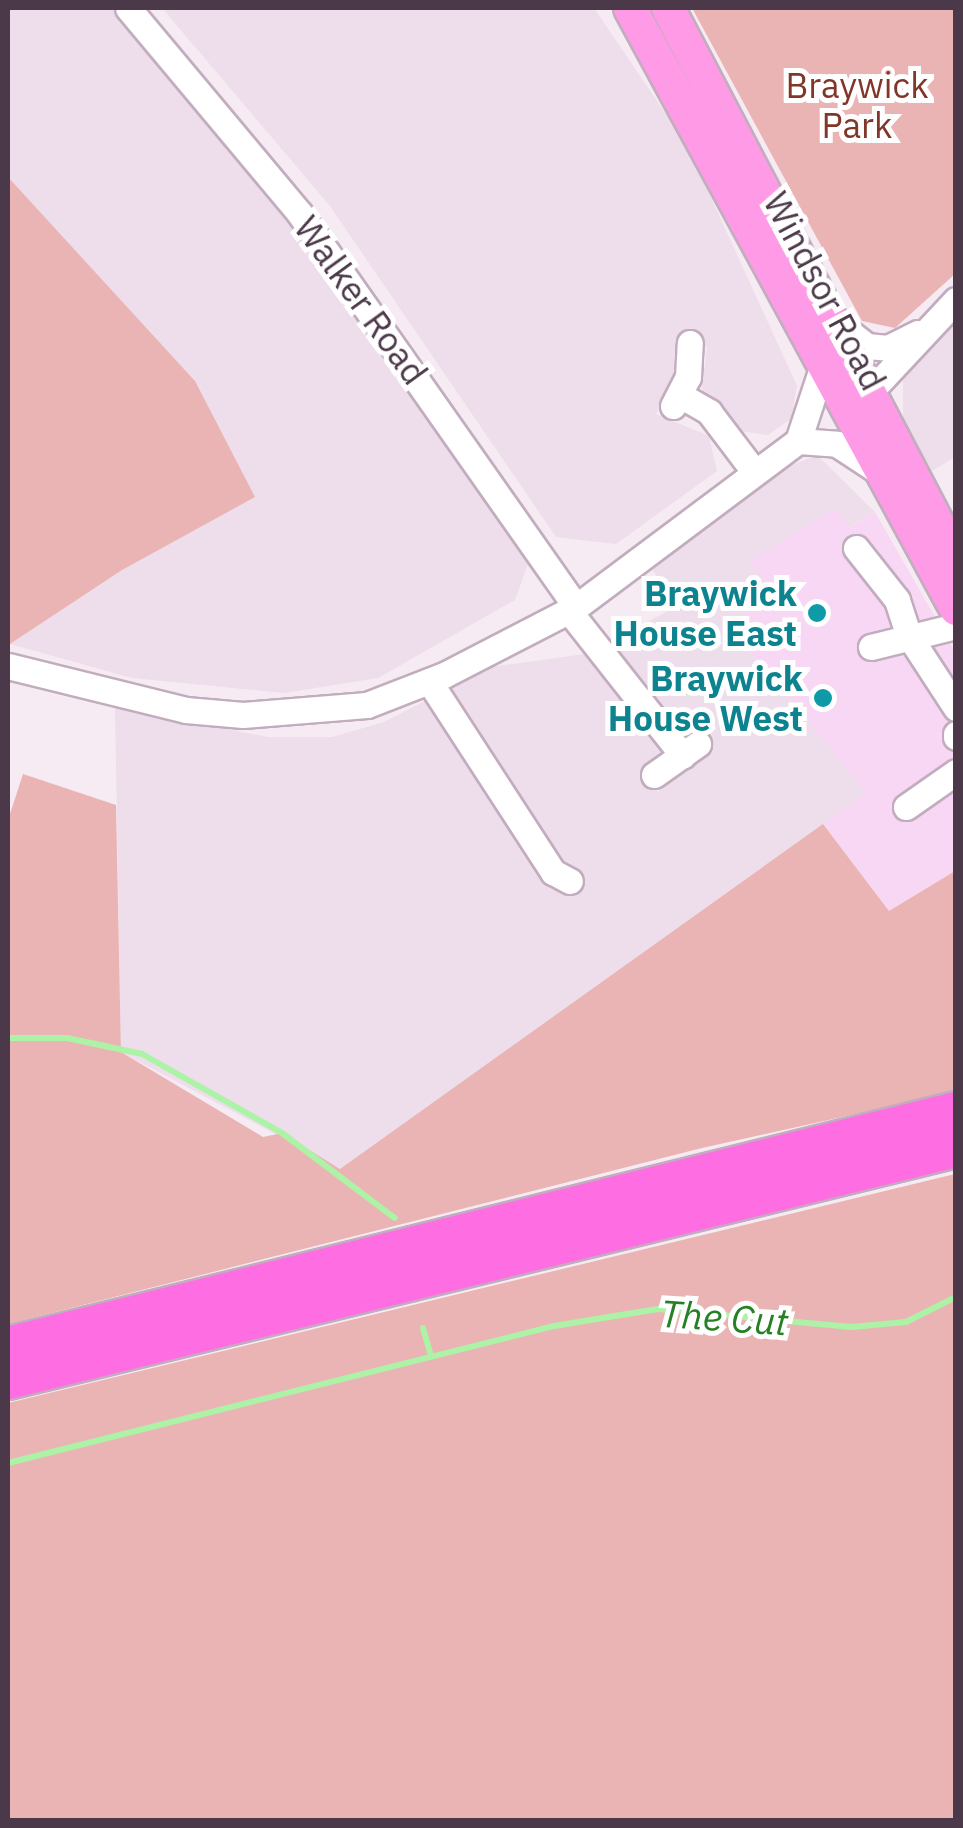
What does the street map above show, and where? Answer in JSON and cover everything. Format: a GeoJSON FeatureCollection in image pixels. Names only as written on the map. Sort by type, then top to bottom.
{"type":"FeatureCollection","features":[{"type":"Feature","properties":{"kind":"highway"},"geometry":{"type":"LineString","coordinates":[[8,1346],[956,1111]]}},
{"type":"Feature","properties":{"kind":"highway"},"geometry":{"type":"LineString","coordinates":[[8,1380],[956,1148]]}},
{"type":"Feature","properties":{"kind":"main road","name":"Windsor Road"},"geometry":{"type":"LineString","coordinates":[[630,8],[876,468],[956,609]]}},
{"type":"Feature","properties":{"kind":"main road"},"geometry":{"type":"LineString","coordinates":[[668,8],[867,396],[956,558]]}},
{"type":"Feature","properties":{"kind":"street","name":"Walker Road"},"geometry":{"type":"LineString","coordinates":[[128,8],[300,214],[572,609],[690,750],[654,775]]}},
{"type":"Feature","properties":{"kind":"street"},"geometry":{"type":"LineString","coordinates":[[613,8],[712,165]]}},
{"type":"Feature","properties":{"kind":"street"},"geometry":{"type":"LineString","coordinates":[[867,396],[922,330],[956,300]]}},
{"type":"Feature","properties":{"kind":"street"},"geometry":{"type":"LineString","coordinates":[[824,312],[867,346],[888,348],[922,330]]}},
{"type":"Feature","properties":{"kind":"street"},"geometry":{"type":"LineString","coordinates":[[690,343],[688,377],[676,400],[709,412],[753,470]]}},
{"type":"Feature","properties":{"kind":"street"},"geometry":{"type":"LineString","coordinates":[[798,441],[822,368]]}},
{"type":"Feature","properties":{"kind":"street"},"geometry":{"type":"LineString","coordinates":[[8,666],[186,710],[243,716],[367,705],[429,681],[572,609],[753,470],[798,441],[836,444],[876,468]]}},
{"type":"Feature","properties":{"kind":"street"},"geometry":{"type":"LineString","coordinates":[[856,548],[896,600],[909,636],[956,708]]}},
{"type":"Feature","properties":{"kind":"street"},"geometry":{"type":"LineString","coordinates":[[870,646],[956,626]]}},
{"type":"Feature","properties":{"kind":"street"},"geometry":{"type":"LineString","coordinates":[[429,681],[553,872],[570,881]]}},
{"type":"Feature","properties":{"kind":"street"},"geometry":{"type":"LineString","coordinates":[[906,807],[956,772]]}},
{"type":"Feature","properties":{"kind":"shaded area"},"geometry":{"type":"Polygon","coordinates":[[[8,8],[117,8],[308,242],[530,558],[515,600],[378,678],[284,693],[132,678],[10,644],[122,570],[195,381],[8,177],[8,8]]]}},
{"type":"Feature","properties":{"kind":"shaded area"},"geometry":{"type":"Polygon","coordinates":[[[162,8],[594,8],[687,145],[797,386],[791,419],[768,435],[740,431],[702,389],[707,347],[680,342],[678,376],[656,414],[709,436],[717,471],[616,544],[556,537],[330,206],[162,8]]]}},
{"type":"Feature","properties":{"kind":"shaded area"},"geometry":{"type":"Polygon","coordinates":[[[955,321],[955,457],[932,471],[903,419],[903,374],[955,321]]]}},
{"type":"Feature","properties":{"kind":"shaded area"},"geometry":{"type":"Polygon","coordinates":[[[817,455],[875,512],[849,527],[836,508],[749,561],[774,590],[729,626],[867,793],[341,1169],[121,1052],[115,707],[268,737],[332,737],[384,722],[491,667],[592,653],[662,753],[646,777],[658,792],[713,752],[699,732],[676,732],[613,641],[675,607],[651,567],[735,489],[817,455]]]}},
{"type":"Feature","properties":{"kind":"shaded area"},"geometry":{"type":"Polygon","coordinates":[[[836,508],[850,527],[875,512],[955,652],[955,871],[889,911],[823,824],[866,792],[729,626],[774,590],[748,561],[836,508]]]}},
{"type":"Feature","properties":{"kind":"green space","name":"Braywick Park"},"geometry":{"type":"Polygon","coordinates":[[[692,8],[955,8],[955,274],[895,328],[862,321],[692,8]]]}},
{"type":"Feature","properties":{"kind":"green space"},"geometry":{"type":"Polygon","coordinates":[[[8,177],[195,381],[255,497],[122,570],[10,644],[8,177]]]}},
{"type":"Feature","properties":{"kind":"green space"},"geometry":{"type":"Polygon","coordinates":[[[23,774],[116,805],[121,1052],[263,1137],[282,1133],[340,1169],[823,824],[889,911],[955,871],[955,1092],[702,1148],[8,1324],[8,820],[23,774]]]}},
{"type":"Feature","properties":{"kind":"green space"},"geometry":{"type":"Polygon","coordinates":[[[955,1174],[955,1820],[8,1820],[8,1403],[955,1174]]]}},
{"type":"Feature","properties":{"kind":"waterway"},"geometry":{"type":"LineString","coordinates":[[8,1038],[67,1038],[142,1054],[282,1133],[395,1218]]}},
{"type":"Feature","properties":{"kind":"waterway","name":"The Cut"},"geometry":{"type":"LineString","coordinates":[[8,1463],[554,1326],[658,1309],[851,1327],[906,1322],[956,1297]]}},
{"type":"Feature","properties":{"kind":"waterway","name":"The Cut"},"geometry":{"type":"LineString","coordinates":[[423,1328],[430,1353]]}},
{"type":"Feature","properties":{"kind":"place","name":"Braywick House East"},"geometry":{"type":"Point","coordinates":[817,613]}},
{"type":"Feature","properties":{"kind":"place","name":"Braywick House West"},"geometry":{"type":"Point","coordinates":[823,698]}}]}
